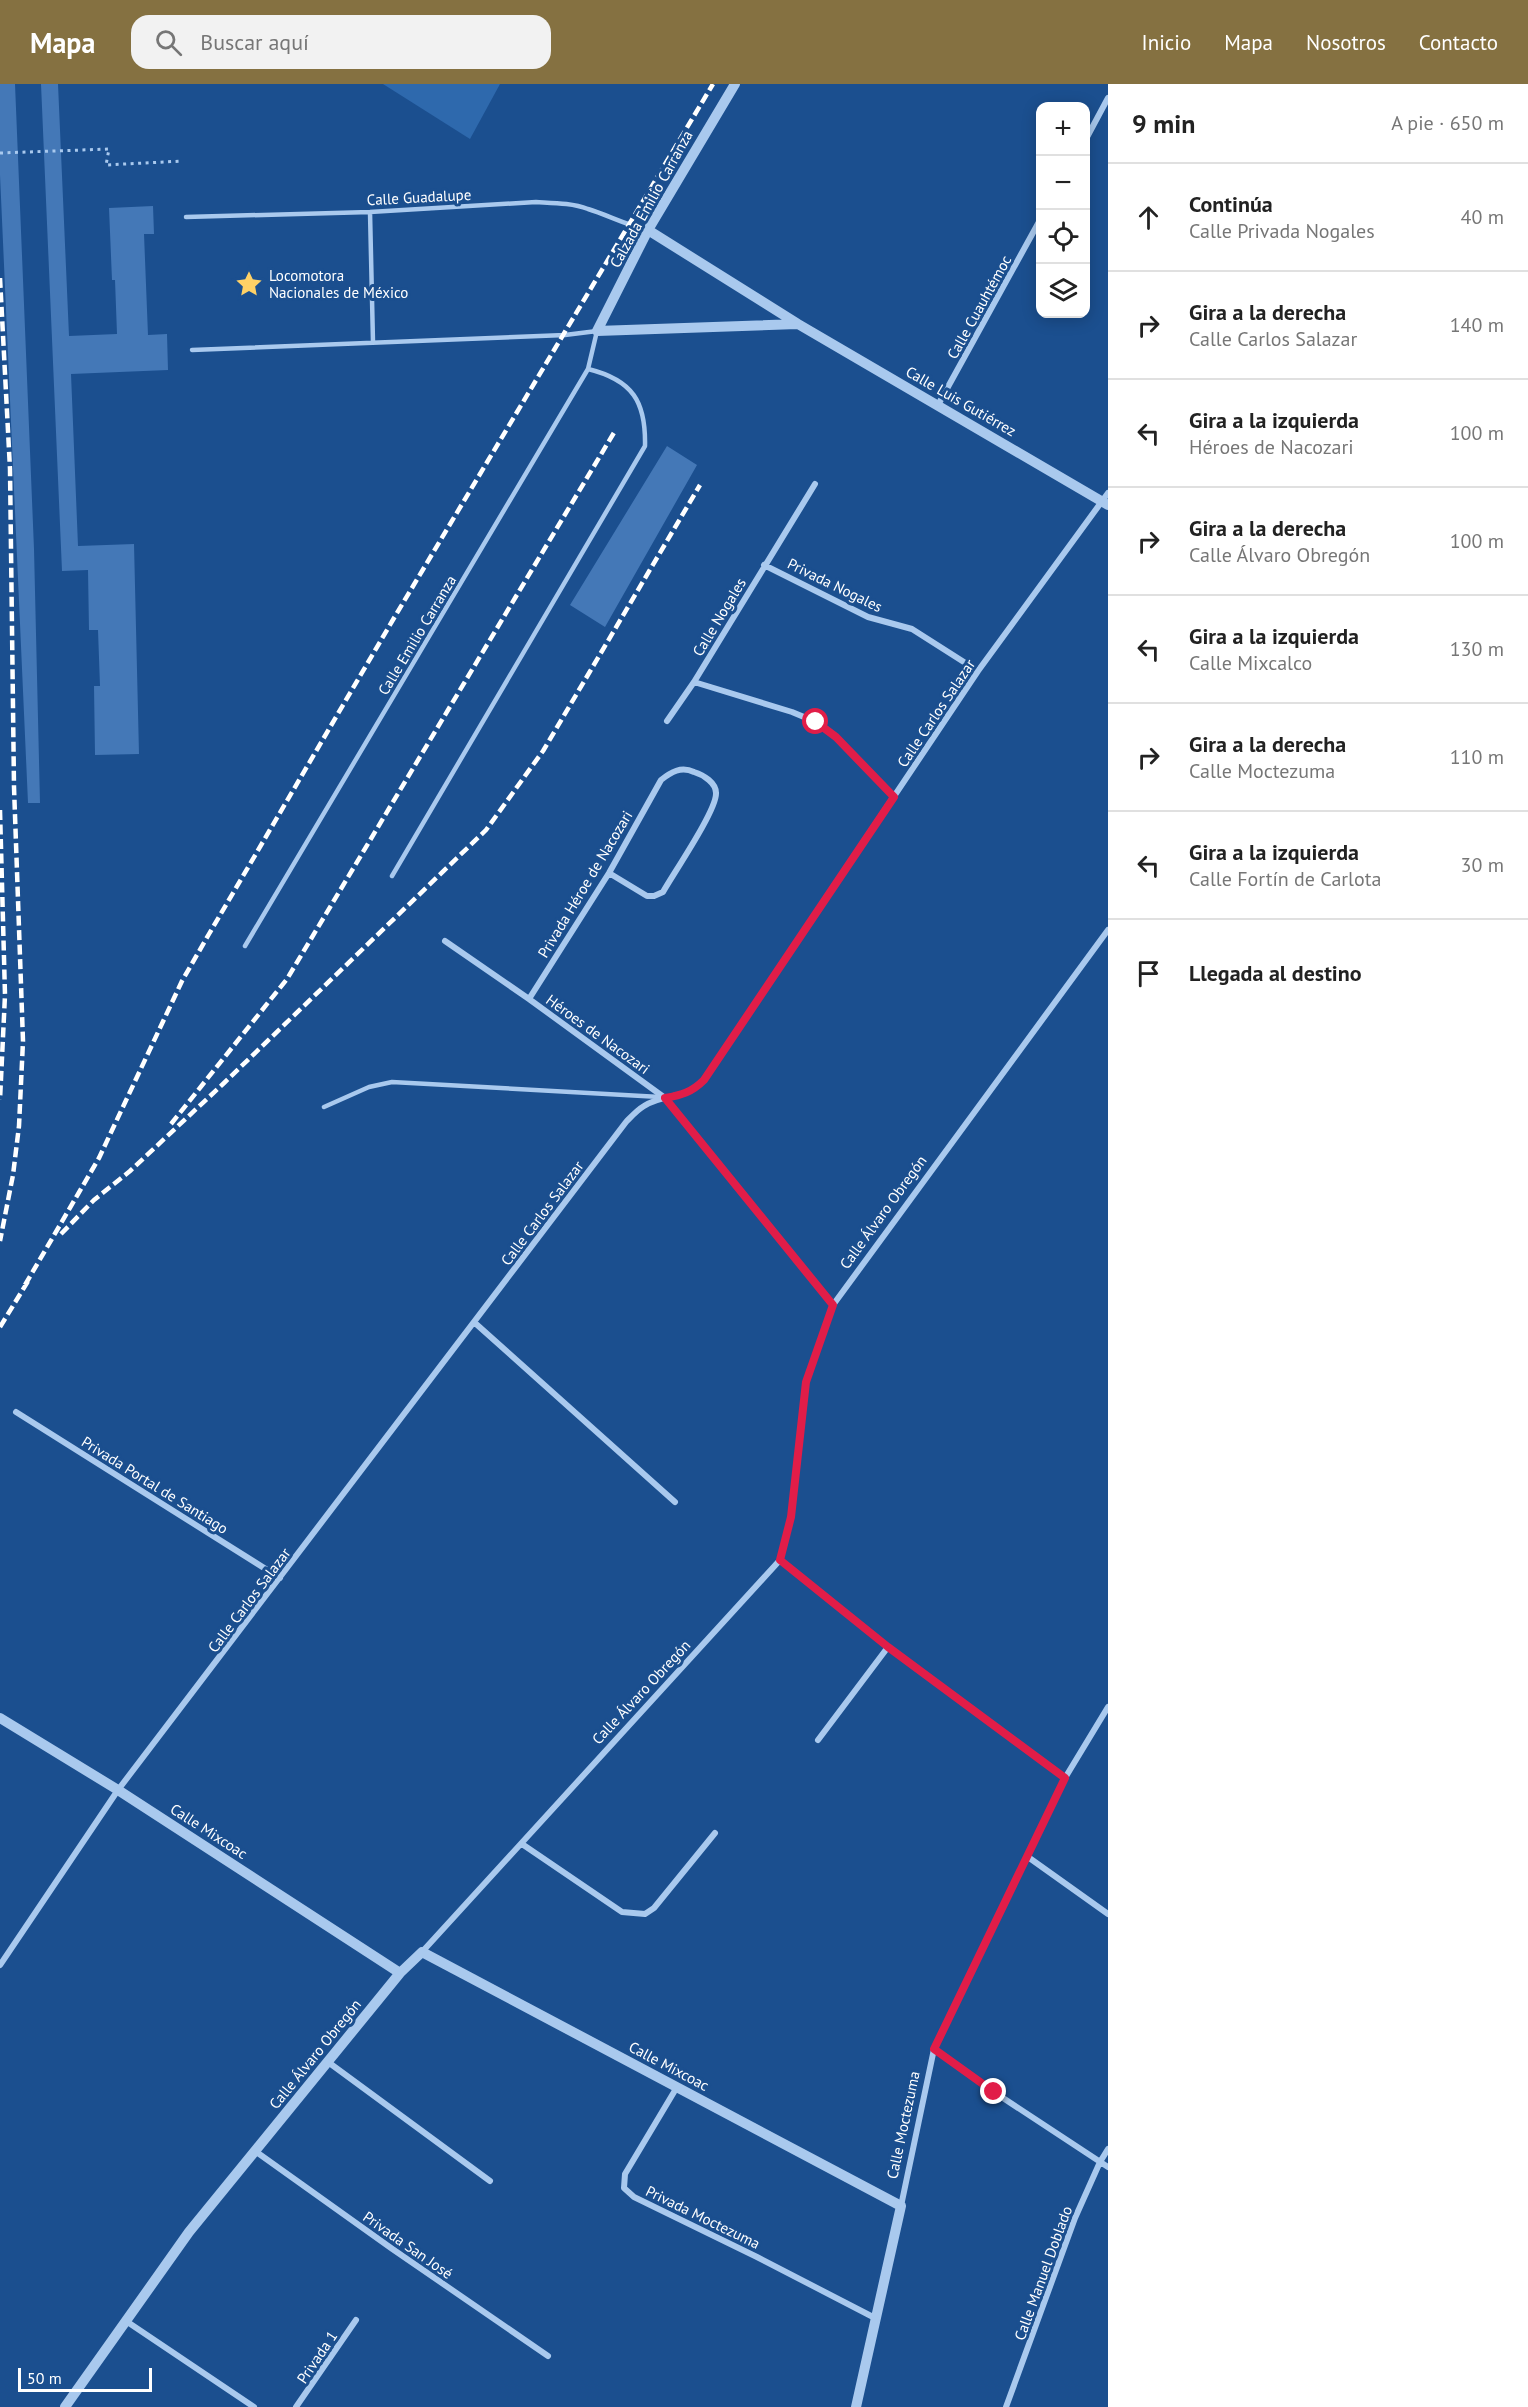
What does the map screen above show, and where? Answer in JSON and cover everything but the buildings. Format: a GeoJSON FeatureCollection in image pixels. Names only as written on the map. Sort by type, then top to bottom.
{"type":"FeatureCollection","features":[{"type":"Feature","properties":{"kind":"street","name":"Calzada Emilio Carranza"},"geometry":{"type":"LineString","coordinates":[[597,332],[648,230],[735,84]]}},
{"type":"Feature","properties":{"kind":"street"},"geometry":{"type":"LineString","coordinates":[[1090,131],[1108,98]]}},
{"type":"Feature","properties":{"kind":"street","name":"Calle Cuauhtémoc"},"geometry":{"type":"LineString","coordinates":[[938,405],[1036,229]]}},
{"type":"Feature","properties":{"kind":"street","name":"Calle Luis Gutiérrez"},"geometry":{"type":"LineString","coordinates":[[648,230],[798,324],[1106,500]]}},
{"type":"Feature","properties":{"kind":"street"},"geometry":{"type":"LineString","coordinates":[[597,332],[798,324]]}},
{"type":"Feature","properties":{"kind":"street","name":"Privada Nogales"},"geometry":{"type":"LineString","coordinates":[[815,484],[764,564],[868,617],[912,629],[978,671]]}},
{"type":"Feature","properties":{"kind":"street","name":"Calle Carlos Salazar"},"geometry":{"type":"LineString","coordinates":[[0,1965],[118,1790],[626,1122],[645,1106],[665,1098],[686,1094],[704,1080],[978,671],[1106,500]]}},
{"type":"Feature","properties":{"kind":"street","name":"Calle Nogales"},"geometry":{"type":"LineString","coordinates":[[694,682],[764,564]]}},
{"type":"Feature","properties":{"kind":"street"},"geometry":{"type":"LineString","coordinates":[[667,721],[694,682],[792,712],[816,722],[836,737],[894,797]]}},
{"type":"Feature","properties":{"kind":"street","name":"Privada Héroe de Nacozari"},"geometry":{"type":"LineString","coordinates":[[529,999],[609,873],[661,780],[672,771],[684,769],[695,772],[714,784],[717,792],[712,808],[663,892],[654,896],[646,896],[609,873]]}},
{"type":"Feature","properties":{"kind":"street","name":"Calle Álvaro Obregón"},"geometry":{"type":"LineString","coordinates":[[65,2407],[189,2232],[400,1973],[522,1844],[780,1560],[791,1517],[806,1382],[833,1305],[1108,930]]}},
{"type":"Feature","properties":{"kind":"street","name":"Héroes de Nacozari"},"geometry":{"type":"LineString","coordinates":[[445,941],[665,1098],[833,1305]]}},
{"type":"Feature","properties":{"kind":"street"},"geometry":{"type":"LineString","coordinates":[[475,1323],[675,1502]]}},
{"type":"Feature","properties":{"kind":"street","name":"Privada Portal de Santiago"},"geometry":{"type":"LineString","coordinates":[[16,1412],[280,1578]]}},
{"type":"Feature","properties":{"kind":"street"},"geometry":{"type":"LineString","coordinates":[[780,1560],[888,1647],[1065,1778]]}},
{"type":"Feature","properties":{"kind":"street"},"geometry":{"type":"LineString","coordinates":[[818,1740],[888,1647]]}},
{"type":"Feature","properties":{"kind":"street","name":"Calle Moctezuma"},"geometry":{"type":"LineString","coordinates":[[856,2407],[934,2049],[1065,1778],[1108,1707]]}},
{"type":"Feature","properties":{"kind":"street","name":"Calle Mixcoac"},"geometry":{"type":"LineString","coordinates":[[0,1718],[118,1790],[400,1973]]}},
{"type":"Feature","properties":{"kind":"street"},"geometry":{"type":"LineString","coordinates":[[522,1844],[622,1912],[645,1914],[654,1908],[715,1833]]}},
{"type":"Feature","properties":{"kind":"street"},"geometry":{"type":"LineString","coordinates":[[1028,1857],[1108,1914]]}},
{"type":"Feature","properties":{"kind":"street","name":"Calle Mixcoac"},"geometry":{"type":"LineString","coordinates":[[422,1952],[901,2206]]}},
{"type":"Feature","properties":{"kind":"street"},"geometry":{"type":"LineString","coordinates":[[934,2049],[1108,2167]]}},
{"type":"Feature","properties":{"kind":"street"},"geometry":{"type":"LineString","coordinates":[[328,2062],[490,2181]]}},
{"type":"Feature","properties":{"kind":"street","name":"Privada Moctezuma"},"geometry":{"type":"LineString","coordinates":[[677,2087],[625,2174],[624,2188],[634,2197],[875,2318]]}},
{"type":"Feature","properties":{"kind":"street","name":"Calle Manuel Doblado"},"geometry":{"type":"LineString","coordinates":[[1006,2407],[1075,2218],[1108,2149]]}},
{"type":"Feature","properties":{"kind":"street","name":"Privada San José"},"geometry":{"type":"LineString","coordinates":[[255,2151],[548,2356]]}},
{"type":"Feature","properties":{"kind":"street","name":"Privada 1"},"geometry":{"type":"LineString","coordinates":[[296,2407],[356,2320]]}},
{"type":"Feature","properties":{"kind":"street"},"geometry":{"type":"LineString","coordinates":[[126,2321],[254,2407]]}},
{"type":"Feature","properties":{"kind":"lane","name":"Calle Guadalupe"},"geometry":{"type":"LineString","coordinates":[[186,217],[370,212],[546,202],[588,208],[629,226],[648,230]]}},
{"type":"Feature","properties":{"kind":"lane"},"geometry":{"type":"LineString","coordinates":[[370,212],[373,342]]}},
{"type":"Feature","properties":{"kind":"lane"},"geometry":{"type":"LineString","coordinates":[[192,350],[597,332]]}},
{"type":"Feature","properties":{"kind":"lane","name":"Calle Emilio Carranza"},"geometry":{"type":"LineString","coordinates":[[245,946],[588,369],[597,332]]}},
{"type":"Feature","properties":{"kind":"lane"},"geometry":{"type":"LineString","coordinates":[[392,876],[645,446],[642,409],[636,396],[620,381],[604,373],[588,369]]}},
{"type":"Feature","properties":{"kind":"lane"},"geometry":{"type":"LineString","coordinates":[[324,1107],[369,1087],[392,1082],[665,1098]]}},
{"type":"Feature","properties":{"kind":"path"},"geometry":{"type":"LineString","coordinates":[[0,153],[109,149],[106,165],[183,161]]}},
{"type":"Feature","properties":{"kind":"shaded area"},"geometry":{"type":"Polygon","coordinates":[[[383,84],[500,84],[470,139],[383,84]]]}},
{"type":"Feature","properties":{"kind":"railway"},"geometry":{"type":"LineString","coordinates":[[25,1285],[99,1158],[182,981],[394,618],[713,84]]}},
{"type":"Feature","properties":{"kind":"railway"},"geometry":{"type":"LineString","coordinates":[[0,278],[10,469],[14,787],[23,1041],[19,1126],[13,1175],[0,1241]]}},
{"type":"Feature","properties":{"kind":"railway"},"geometry":{"type":"LineString","coordinates":[[171,1124],[287,979],[615,431]]}},
{"type":"Feature","properties":{"kind":"railway"},"geometry":{"type":"LineString","coordinates":[[61,1234],[94,1200],[130,1171],[224,1083],[486,830],[543,751],[700,485]]}},
{"type":"Feature","properties":{"kind":"railway"},"geometry":{"type":"LineString","coordinates":[[0,810],[5,995],[0,1100]]}},
{"type":"Feature","properties":{"kind":"railway"},"geometry":{"type":"LineString","coordinates":[[0,1327],[30,1278]]}},
{"type":"Feature","properties":{"kind":"place","name":"Locomotora Nacionales de México"},"geometry":{"type":"Point","coordinates":[249,284]}},
{"type":"Feature","properties":{"kind":"route"},"geometry":{"type":"LineString","coordinates":[[816,722],[836,737],[894,797],[704,1080],[686,1094],[665,1098],[833,1305],[806,1382],[801,1410],[797,1476],[791,1517],[780,1560],[888,1647],[1065,1778],[934,2049],[994,2092]]}}]}
